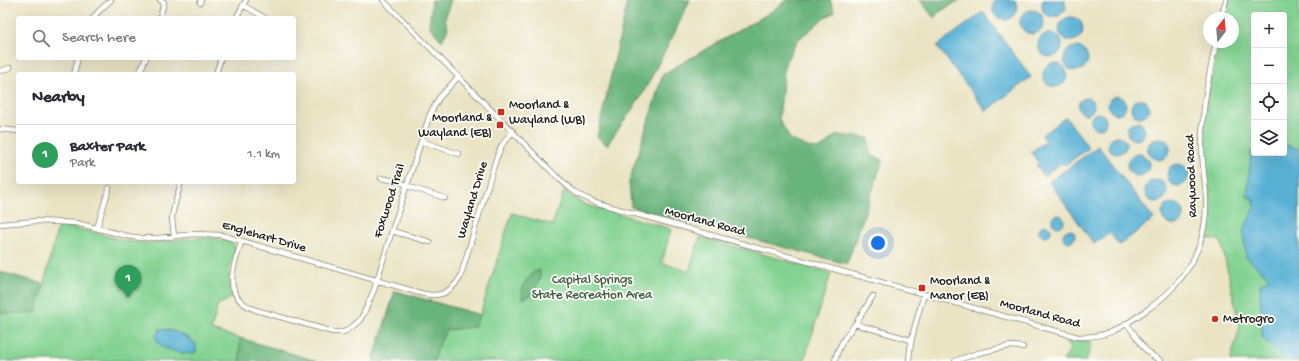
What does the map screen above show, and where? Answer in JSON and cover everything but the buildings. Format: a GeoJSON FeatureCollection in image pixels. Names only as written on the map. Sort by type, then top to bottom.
{"type":"FeatureCollection","features":[{"type":"Feature","properties":{"kind":"street"},"geometry":{"type":"LineString","coordinates":[[95,16],[111,0]]}},
{"type":"Feature","properties":{"kind":"street"},"geometry":{"type":"LineString","coordinates":[[160,0],[164,2],[160,16]]}},
{"type":"Feature","properties":{"kind":"street"},"geometry":{"type":"LineString","coordinates":[[237,16],[246,0]]}},
{"type":"Feature","properties":{"kind":"street","name":"Moorland Road"},"geometry":{"type":"LineString","coordinates":[[384,0],[571,189],[591,201],[1078,337],[1094,337]]}},
{"type":"Feature","properties":{"kind":"street"},"geometry":{"type":"LineString","coordinates":[[1223,12],[1226,0]]}},
{"type":"Feature","properties":{"kind":"street"},"geometry":{"type":"LineString","coordinates":[[243,5],[261,16]]}},
{"type":"Feature","properties":{"kind":"street","name":"Raywood Road"},"geometry":{"type":"LineString","coordinates":[[1094,337],[1113,332],[1157,303],[1169,293],[1186,273],[1199,248],[1204,225],[1206,202],[1202,121],[1207,83],[1215,48]]}},
{"type":"Feature","properties":{"kind":"street"},"geometry":{"type":"LineString","coordinates":[[74,72],[78,60]]}},
{"type":"Feature","properties":{"kind":"street"},"geometry":{"type":"LineString","coordinates":[[140,72],[145,60]]}},
{"type":"Feature","properties":{"kind":"street"},"geometry":{"type":"LineString","coordinates":[[217,72],[220,60]]}},
{"type":"Feature","properties":{"kind":"street"},"geometry":{"type":"LineString","coordinates":[[0,71],[10,68]]}},
{"type":"Feature","properties":{"kind":"street","name":"Foxwood Trail"},"geometry":{"type":"LineString","coordinates":[[242,241],[232,279],[235,293],[245,305],[256,310],[333,332],[344,332],[352,327],[364,314],[430,114],[436,102],[459,76]]}},
{"type":"Feature","properties":{"kind":"street"},"geometry":{"type":"LineString","coordinates":[[0,129],[16,131]]}},
{"type":"Feature","properties":{"kind":"street","name":"Wayland Drive"},"geometry":{"type":"LineString","coordinates":[[460,278],[496,160],[502,145],[513,131]]}},
{"type":"Feature","properties":{"kind":"street"},"geometry":{"type":"LineString","coordinates":[[421,141],[459,154]]}},
{"type":"Feature","properties":{"kind":"street"},"geometry":{"type":"LineString","coordinates":[[381,178],[401,182],[407,186],[445,198]]}},
{"type":"Feature","properties":{"kind":"street"},"geometry":{"type":"LineString","coordinates":[[174,236],[172,218],[180,184]]}},
{"type":"Feature","properties":{"kind":"street"},"geometry":{"type":"LineString","coordinates":[[97,228],[109,188]]}},
{"type":"Feature","properties":{"kind":"street","name":"Englehart Drive"},"geometry":{"type":"LineString","coordinates":[[0,224],[21,222],[66,222],[142,238],[159,238],[208,233],[221,235],[430,296],[444,293],[454,287],[460,278]]}},
{"type":"Feature","properties":{"kind":"street"},"geometry":{"type":"LineString","coordinates":[[392,231],[430,242]]}},
{"type":"Feature","properties":{"kind":"street"},"geometry":{"type":"LineString","coordinates":[[909,361],[911,340],[924,294]]}},
{"type":"Feature","properties":{"kind":"street"},"geometry":{"type":"LineString","coordinates":[[835,361],[838,349],[844,338],[873,296]]}},
{"type":"Feature","properties":{"kind":"street"},"geometry":{"type":"LineString","coordinates":[[855,324],[911,340]]}},
{"type":"Feature","properties":{"kind":"street"},"geometry":{"type":"LineString","coordinates":[[1126,324],[1144,350],[1161,361]]}},
{"type":"Feature","properties":{"kind":"street"},"geometry":{"type":"LineString","coordinates":[[955,361],[978,353],[1010,346],[1023,347]]}},
{"type":"Feature","properties":{"kind":"green space"},"geometry":{"type":"Polygon","coordinates":[[[432,0],[451,0],[445,19],[448,28],[442,41],[429,26],[432,0]]]}},
{"type":"Feature","properties":{"kind":"green space"},"geometry":{"type":"Polygon","coordinates":[[[626,0],[690,0],[641,97],[607,145],[597,137],[626,9],[626,0]]]}},
{"type":"Feature","properties":{"kind":"green space"},"geometry":{"type":"Polygon","coordinates":[[[786,0],[830,0],[835,12],[824,18],[798,40],[785,63],[779,119],[790,139],[810,148],[820,149],[837,135],[869,138],[870,154],[883,160],[847,264],[631,207],[629,182],[663,74],[769,13],[786,0]]]}},
{"type":"Feature","properties":{"kind":"green space"},"geometry":{"type":"Polygon","coordinates":[[[920,0],[960,0],[939,12],[934,18],[920,0]]]}},
{"type":"Feature","properties":{"kind":"green space"},"geometry":{"type":"Polygon","coordinates":[[[1229,0],[1299,0],[1299,361],[1230,361],[1240,327],[1221,241],[1205,238],[1208,225],[1209,200],[1204,151],[1204,126],[1209,90],[1218,48],[1239,48],[1239,12],[1226,12],[1229,0]]]}},
{"type":"Feature","properties":{"kind":"green space","name":"Capital Springs State Recreation Area"},"geometry":{"type":"Polygon","coordinates":[[[564,191],[587,205],[671,229],[662,263],[689,271],[700,237],[831,273],[804,361],[373,361],[395,291],[480,315],[512,213],[552,225],[564,191]]]}},
{"type":"Feature","properties":{"kind":"green space"},"geometry":{"type":"Polygon","coordinates":[[[58,226],[134,242],[146,243],[208,238],[221,239],[233,243],[235,251],[230,268],[229,285],[233,297],[218,305],[211,330],[316,361],[0,361],[0,272],[44,284],[58,226]]]}},
{"type":"Feature","properties":{"kind":"green space"},"geometry":{"type":"Polygon","coordinates":[[[540,270],[540,280],[531,295],[522,299],[523,285],[534,272],[540,270]]]}},
{"type":"Feature","properties":{"kind":"green space"},"geometry":{"type":"Polygon","coordinates":[[[0,272],[44,284],[36,313],[0,313],[0,272]]]}},
{"type":"Feature","properties":{"kind":"green space"},"geometry":{"type":"Polygon","coordinates":[[[395,291],[480,315],[474,327],[446,330],[434,361],[373,361],[395,291]]]}},
{"type":"Feature","properties":{"kind":"green space"},"geometry":{"type":"Polygon","coordinates":[[[240,338],[316,361],[240,361],[240,338]]]}},
{"type":"Feature","properties":{"kind":"green space"},"geometry":{"type":"Polygon","coordinates":[[[1065,338],[1079,341],[1092,341],[1086,361],[1063,361],[1071,348],[1065,338]]]}},
{"type":"Feature","properties":{"kind":"water"},"geometry":{"type":"Polygon","coordinates":[[[995,0],[1015,0],[1017,9],[1015,14],[1007,20],[998,18],[994,14],[993,10],[995,0]]]}},
{"type":"Feature","properties":{"kind":"water"},"geometry":{"type":"Polygon","coordinates":[[[1043,0],[1065,0],[1066,9],[1059,16],[1050,17],[1043,10],[1043,0]]]}},
{"type":"Feature","properties":{"kind":"water"},"geometry":{"type":"Polygon","coordinates":[[[1032,10],[1041,13],[1044,22],[1041,31],[1032,34],[1023,31],[1020,22],[1023,13],[1032,10]]]}},
{"type":"Feature","properties":{"kind":"water"},"geometry":{"type":"Polygon","coordinates":[[[983,12],[1031,77],[986,111],[937,46],[983,12]]]}},
{"type":"Feature","properties":{"kind":"water"},"geometry":{"type":"Polygon","coordinates":[[[1071,17],[1080,20],[1083,29],[1080,38],[1071,41],[1062,38],[1059,29],[1062,20],[1071,17]]]}},
{"type":"Feature","properties":{"kind":"water"},"geometry":{"type":"Polygon","coordinates":[[[1050,33],[1059,36],[1062,45],[1059,54],[1050,57],[1041,54],[1038,45],[1041,36],[1050,33]]]}},
{"type":"Feature","properties":{"kind":"water"},"geometry":{"type":"Polygon","coordinates":[[[1076,47],[1085,50],[1088,59],[1085,68],[1076,71],[1067,68],[1064,59],[1067,50],[1076,47]]]}},
{"type":"Feature","properties":{"kind":"water"},"geometry":{"type":"Polygon","coordinates":[[[1055,63],[1064,66],[1067,75],[1064,84],[1055,87],[1046,84],[1043,75],[1046,66],[1055,63]]]}},
{"type":"Feature","properties":{"kind":"water"},"geometry":{"type":"Polygon","coordinates":[[[1113,96],[1121,96],[1126,101],[1124,112],[1121,114],[1113,114],[1108,109],[1108,101],[1113,96]]]}},
{"type":"Feature","properties":{"kind":"water"},"geometry":{"type":"Polygon","coordinates":[[[1086,98],[1092,100],[1094,106],[1092,112],[1086,114],[1080,112],[1078,106],[1080,100],[1086,98]]]}},
{"type":"Feature","properties":{"kind":"water"},"geometry":{"type":"Polygon","coordinates":[[[1136,99],[1144,99],[1149,104],[1147,115],[1144,117],[1136,117],[1131,112],[1131,104],[1136,99]]]}},
{"type":"Feature","properties":{"kind":"water"},"geometry":{"type":"Polygon","coordinates":[[[1098,113],[1104,115],[1106,121],[1104,127],[1098,129],[1092,127],[1090,121],[1092,115],[1098,113]]]}},
{"type":"Feature","properties":{"kind":"water"},"geometry":{"type":"Polygon","coordinates":[[[1066,117],[1089,148],[1065,165],[1061,163],[1044,176],[1036,165],[1039,163],[1031,152],[1046,141],[1042,135],[1066,117]]]}},
{"type":"Feature","properties":{"kind":"water"},"geometry":{"type":"Polygon","coordinates":[[[1132,122],[1140,122],[1145,127],[1143,138],[1140,140],[1132,140],[1127,135],[1127,127],[1132,122]]]}},
{"type":"Feature","properties":{"kind":"water"},"geometry":{"type":"Polygon","coordinates":[[[1113,136],[1121,136],[1126,141],[1124,152],[1121,154],[1113,154],[1108,149],[1108,141],[1113,136]]]}},
{"type":"Feature","properties":{"kind":"water"},"geometry":{"type":"Polygon","coordinates":[[[1159,138],[1163,139],[1169,145],[1169,153],[1163,159],[1159,160],[1155,159],[1149,153],[1148,149],[1149,145],[1155,139],[1159,138]]]}},
{"type":"Feature","properties":{"kind":"water"},"geometry":{"type":"Polygon","coordinates":[[[1287,145],[1299,149],[1299,361],[1288,361],[1275,351],[1262,337],[1260,284],[1269,278],[1246,257],[1243,231],[1255,207],[1254,200],[1247,196],[1251,152],[1251,156],[1287,156],[1287,145]]]}},
{"type":"Feature","properties":{"kind":"water"},"geometry":{"type":"Polygon","coordinates":[[[1098,146],[1154,219],[1119,245],[1110,233],[1094,244],[1049,182],[1098,146]]]}},
{"type":"Feature","properties":{"kind":"water"},"geometry":{"type":"Polygon","coordinates":[[[1138,154],[1142,155],[1148,161],[1148,169],[1142,175],[1138,176],[1134,175],[1128,169],[1127,165],[1128,161],[1134,155],[1138,154]]]}},
{"type":"Feature","properties":{"kind":"water"},"geometry":{"type":"Polygon","coordinates":[[[1178,164],[1182,165],[1188,171],[1188,179],[1182,185],[1178,186],[1174,185],[1168,179],[1167,175],[1168,171],[1174,165],[1178,164]]]}},
{"type":"Feature","properties":{"kind":"water"},"geometry":{"type":"Polygon","coordinates":[[[1156,180],[1160,181],[1166,187],[1166,195],[1160,201],[1156,202],[1152,201],[1146,195],[1145,191],[1146,187],[1152,181],[1156,180]]]}},
{"type":"Feature","properties":{"kind":"water"},"geometry":{"type":"Polygon","coordinates":[[[1173,203],[1177,204],[1183,210],[1183,218],[1177,224],[1173,225],[1169,224],[1163,218],[1162,214],[1163,210],[1169,204],[1173,203]]]}},
{"type":"Feature","properties":{"kind":"water"},"geometry":{"type":"Polygon","coordinates":[[[1058,215],[1062,217],[1064,221],[1062,225],[1058,227],[1054,225],[1052,221],[1054,217],[1058,215]]]}},
{"type":"Feature","properties":{"kind":"water"},"geometry":{"type":"Polygon","coordinates":[[[1045,225],[1049,227],[1051,231],[1049,235],[1045,237],[1041,235],[1039,231],[1041,227],[1045,225]]]}},
{"type":"Feature","properties":{"kind":"water"},"geometry":{"type":"Polygon","coordinates":[[[1069,230],[1073,232],[1075,236],[1073,240],[1069,242],[1065,240],[1063,236],[1065,232],[1069,230]]]}},
{"type":"Feature","properties":{"kind":"water"},"geometry":{"type":"Polygon","coordinates":[[[160,329],[175,332],[189,338],[196,344],[195,353],[179,352],[162,346],[158,342],[156,336],[160,329]]]}},
{"type":"Feature","properties":{"kind":"place","name":"Moorland & Wayland (WB)"},"geometry":{"type":"Point","coordinates":[501,112]}},
{"type":"Feature","properties":{"kind":"place","name":"Moorland & Wayland (EB)"},"geometry":{"type":"Point","coordinates":[500,125]}},
{"type":"Feature","properties":{"kind":"place","name":"Moorland & Manor (EB)"},"geometry":{"type":"Point","coordinates":[922,288]}},
{"type":"Feature","properties":{"kind":"place","name":"Baxter Park"},"geometry":{"type":"Point","coordinates":[128,298]}},
{"type":"Feature","properties":{"kind":"place","name":"Metrogro"},"geometry":{"type":"Point","coordinates":[1215,319]}}]}
